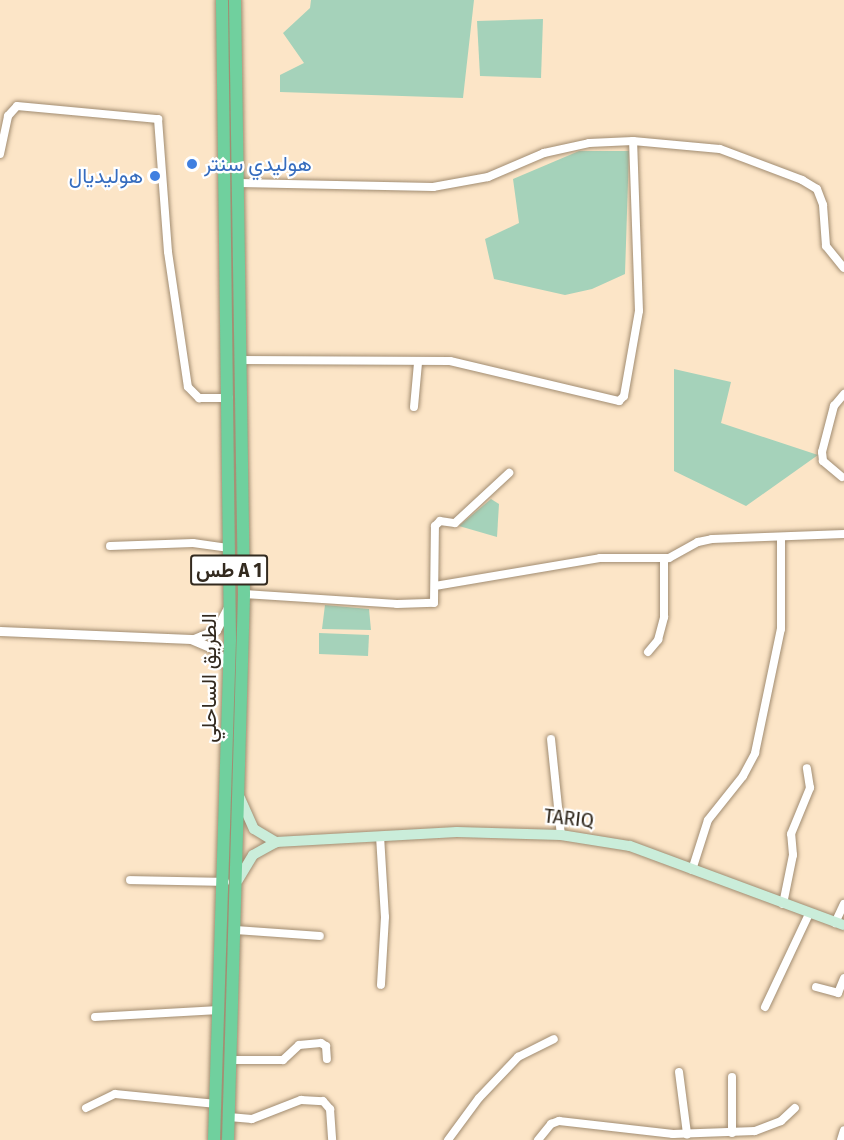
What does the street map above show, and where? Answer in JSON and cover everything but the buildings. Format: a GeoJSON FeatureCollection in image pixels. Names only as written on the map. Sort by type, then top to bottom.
{"type":"FeatureCollection","features":[{"type":"Feature","properties":{"kind":"highway","name":"الطريق الساحلي"},"geometry":{"type":"LineString","coordinates":[[222,0],[230,398],[228,548],[231,881],[236,930],[233,1060],[228,1140]]}},
{"type":"Feature","properties":{"kind":"highway","name":"الطريق الساحلي"},"geometry":{"type":"LineString","coordinates":[[214,1140],[219,1010],[240,798],[244,594],[235,0]]}},
{"type":"Feature","properties":{"kind":"main road"},"geometry":{"type":"LineString","coordinates":[[240,798],[254,830],[276,842]]}},
{"type":"Feature","properties":{"kind":"main road","name":"TARIQ"},"geometry":{"type":"LineString","coordinates":[[276,842],[478,832],[561,835],[630,846],[840,924]]}},
{"type":"Feature","properties":{"kind":"main road"},"geometry":{"type":"LineString","coordinates":[[231,881],[253,855],[276,842]]}},
{"type":"Feature","properties":{"kind":"street"},"geometry":{"type":"LineString","coordinates":[[0,154],[8,116],[17,106],[158,119],[168,252],[188,387],[199,398],[230,398]]}},
{"type":"Feature","properties":{"kind":"street"},"geometry":{"type":"LineString","coordinates":[[238,183],[433,187],[488,177],[544,153],[578,146],[633,141],[720,148],[802,180],[821,196],[826,246],[844,268]]}},
{"type":"Feature","properties":{"kind":"street"},"geometry":{"type":"LineString","coordinates":[[240,360],[467,364],[585,396],[622,399],[639,311],[633,141]]}},
{"type":"Feature","properties":{"kind":"street"},"geometry":{"type":"LineString","coordinates":[[414,407],[418,363]]}},
{"type":"Feature","properties":{"kind":"street"},"geometry":{"type":"LineString","coordinates":[[842,477],[823,461],[822,452],[834,406],[844,394]]}},
{"type":"Feature","properties":{"kind":"street"},"geometry":{"type":"LineString","coordinates":[[244,594],[430,603],[436,601],[433,541],[437,522],[455,523],[509,473]]}},
{"type":"Feature","properties":{"kind":"street"},"geometry":{"type":"LineString","coordinates":[[435,585],[600,558],[664,559],[712,539],[844,534]]}},
{"type":"Feature","properties":{"kind":"street"},"geometry":{"type":"LineString","coordinates":[[692,870],[708,820],[743,776],[754,753],[781,629],[781,537]]}},
{"type":"Feature","properties":{"kind":"street"},"geometry":{"type":"LineString","coordinates":[[110,546],[193,543],[228,548]]}},
{"type":"Feature","properties":{"kind":"street"},"geometry":{"type":"LineString","coordinates":[[648,652],[657,640],[664,617],[664,559]]}},
{"type":"Feature","properties":{"kind":"street"},"geometry":{"type":"LineString","coordinates":[[191,639],[216,630],[229,605]]}},
{"type":"Feature","properties":{"kind":"street"},"geometry":{"type":"LineString","coordinates":[[0,631],[191,639],[214,649],[230,670]]}},
{"type":"Feature","properties":{"kind":"street"},"geometry":{"type":"LineString","coordinates":[[551,739],[561,835]]}},
{"type":"Feature","properties":{"kind":"street"},"geometry":{"type":"LineString","coordinates":[[783,904],[793,855],[791,834],[810,788],[807,768]]}},
{"type":"Feature","properties":{"kind":"street"},"geometry":{"type":"LineString","coordinates":[[380,836],[385,917],[381,985]]}},
{"type":"Feature","properties":{"kind":"street"},"geometry":{"type":"LineString","coordinates":[[130,880],[231,881]]}},
{"type":"Feature","properties":{"kind":"street"},"geometry":{"type":"LineString","coordinates":[[840,924],[844,904]]}},
{"type":"Feature","properties":{"kind":"street"},"geometry":{"type":"LineString","coordinates":[[765,1007],[809,914]]}},
{"type":"Feature","properties":{"kind":"street"},"geometry":{"type":"LineString","coordinates":[[236,930],[320,936]]}},
{"type":"Feature","properties":{"kind":"street"},"geometry":{"type":"LineString","coordinates":[[816,987],[838,993],[844,978]]}},
{"type":"Feature","properties":{"kind":"street"},"geometry":{"type":"LineString","coordinates":[[95,1017],[219,1010]]}},
{"type":"Feature","properties":{"kind":"street"},"geometry":{"type":"LineString","coordinates":[[448,1140],[479,1098],[518,1057],[554,1039]]}},
{"type":"Feature","properties":{"kind":"street"},"geometry":{"type":"LineString","coordinates":[[233,1060],[283,1060],[300,1045],[321,1043],[326,1046],[327,1059]]}},
{"type":"Feature","properties":{"kind":"street"},"geometry":{"type":"LineString","coordinates":[[679,1072],[687,1134]]}},
{"type":"Feature","properties":{"kind":"street"},"geometry":{"type":"LineString","coordinates":[[732,1077],[732,1133]]}},
{"type":"Feature","properties":{"kind":"street"},"geometry":{"type":"LineString","coordinates":[[86,1108],[115,1094],[217,1104]]}},
{"type":"Feature","properties":{"kind":"street"},"geometry":{"type":"LineString","coordinates":[[230,1118],[252,1119],[301,1101],[323,1101],[330,1109],[332,1140]]}},
{"type":"Feature","properties":{"kind":"street"},"geometry":{"type":"LineString","coordinates":[[537,1140],[551,1124],[559,1121],[687,1134],[732,1133],[769,1128],[795,1108]]}},
{"type":"Feature","properties":{"kind":"street"},"geometry":{"type":"LineString","coordinates":[[841,1140],[844,1130]]}},
{"type":"Feature","properties":{"kind":"green space"},"geometry":{"type":"Polygon","coordinates":[[[311,0],[474,0],[463,98],[280,92],[280,75],[304,63],[283,33],[310,8],[311,0]]]}},
{"type":"Feature","properties":{"kind":"green space"},"geometry":{"type":"Polygon","coordinates":[[[543,19],[541,78],[480,76],[477,21],[543,19]]]}},
{"type":"Feature","properties":{"kind":"green space"},"geometry":{"type":"Polygon","coordinates":[[[579,151],[629,151],[625,274],[592,289],[565,295],[494,279],[485,239],[519,223],[513,179],[579,151]]]}},
{"type":"Feature","properties":{"kind":"green space"},"geometry":{"type":"Polygon","coordinates":[[[674,369],[731,382],[721,423],[818,455],[746,506],[674,471],[674,369]]]}},
{"type":"Feature","properties":{"kind":"green space"},"geometry":{"type":"Polygon","coordinates":[[[491,499],[499,504],[497,537],[459,526],[491,499]]]}},
{"type":"Feature","properties":{"kind":"green space"},"geometry":{"type":"Polygon","coordinates":[[[325,605],[369,609],[371,630],[322,629],[325,605]]]}},
{"type":"Feature","properties":{"kind":"green space"},"geometry":{"type":"Polygon","coordinates":[[[319,633],[369,635],[368,656],[319,654],[319,633]]]}},
{"type":"Feature","properties":{"kind":"place","name":"هوليدي سنتر"},"geometry":{"type":"Point","coordinates":[192,164]}},
{"type":"Feature","properties":{"kind":"place","name":"هوليديال"},"geometry":{"type":"Point","coordinates":[155,176]}}]}
